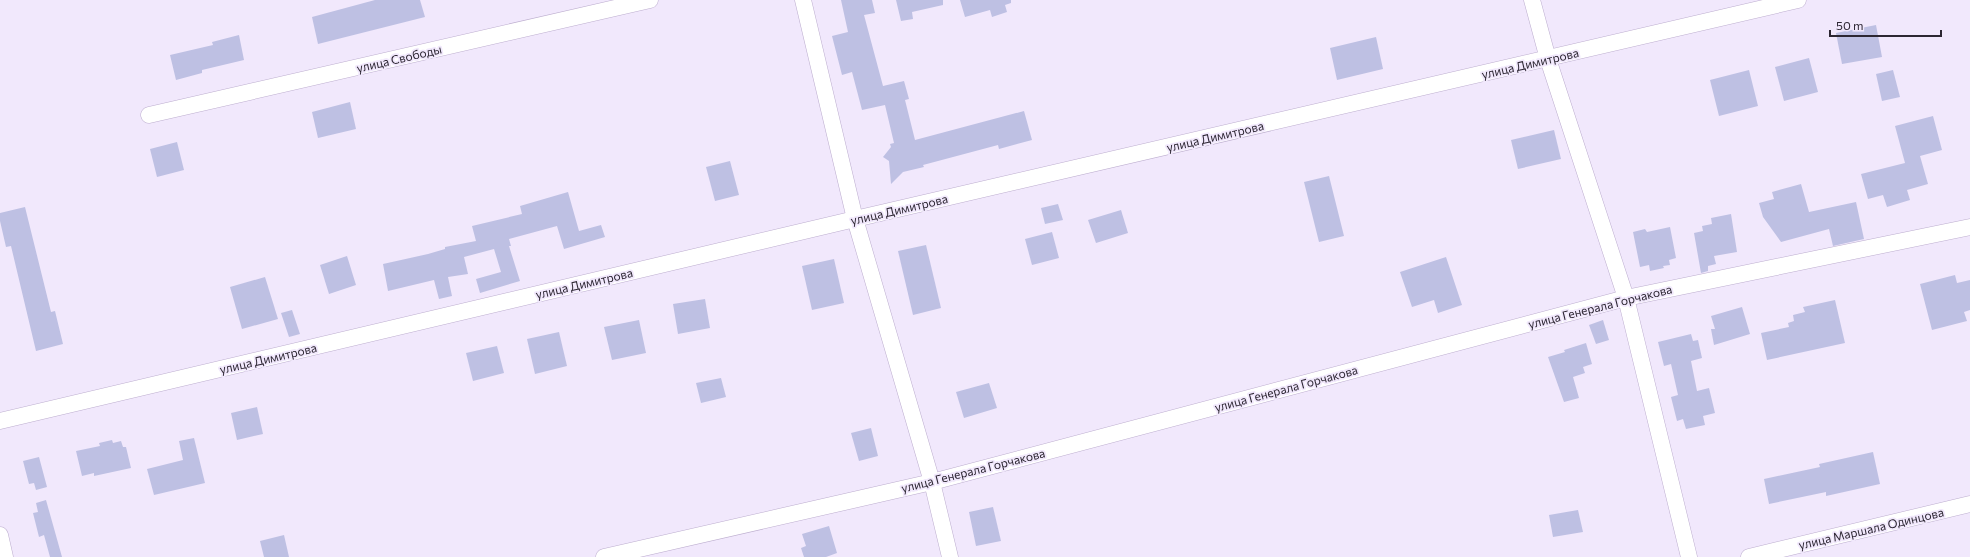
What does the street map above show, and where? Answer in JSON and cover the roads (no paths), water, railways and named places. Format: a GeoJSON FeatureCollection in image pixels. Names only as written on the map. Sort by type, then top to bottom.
{"type":"FeatureCollection","features":[{"type":"Feature","properties":{"kind":"street","name":"улица Свободы"},"geometry":{"type":"LineString","coordinates":[[149,115],[650,0]]}},
{"type":"Feature","properties":{"kind":"street"},"geometry":{"type":"LineString","coordinates":[[803,0],[855,220],[932,482],[950,557]]}},
{"type":"Feature","properties":{"kind":"street"},"geometry":{"type":"LineString","coordinates":[[1532,0],[1548,59],[1626,298],[1689,557]]}},
{"type":"Feature","properties":{"kind":"street","name":"улица Димитрова"},"geometry":{"type":"LineString","coordinates":[[0,421],[1798,0]]}},
{"type":"Feature","properties":{"kind":"street","name":"улица Генерала Горчакова"},"geometry":{"type":"LineString","coordinates":[[604,557],[932,482],[1626,298],[1970,227]]}},
{"type":"Feature","properties":{"kind":"street","name":"улица Маршала Одинцова"},"geometry":{"type":"LineString","coordinates":[[1749,557],[1970,504]]}},
{"type":"Feature","properties":{"kind":"street"},"geometry":{"type":"LineString","coordinates":[[0,536],[5,557]]}}]}
